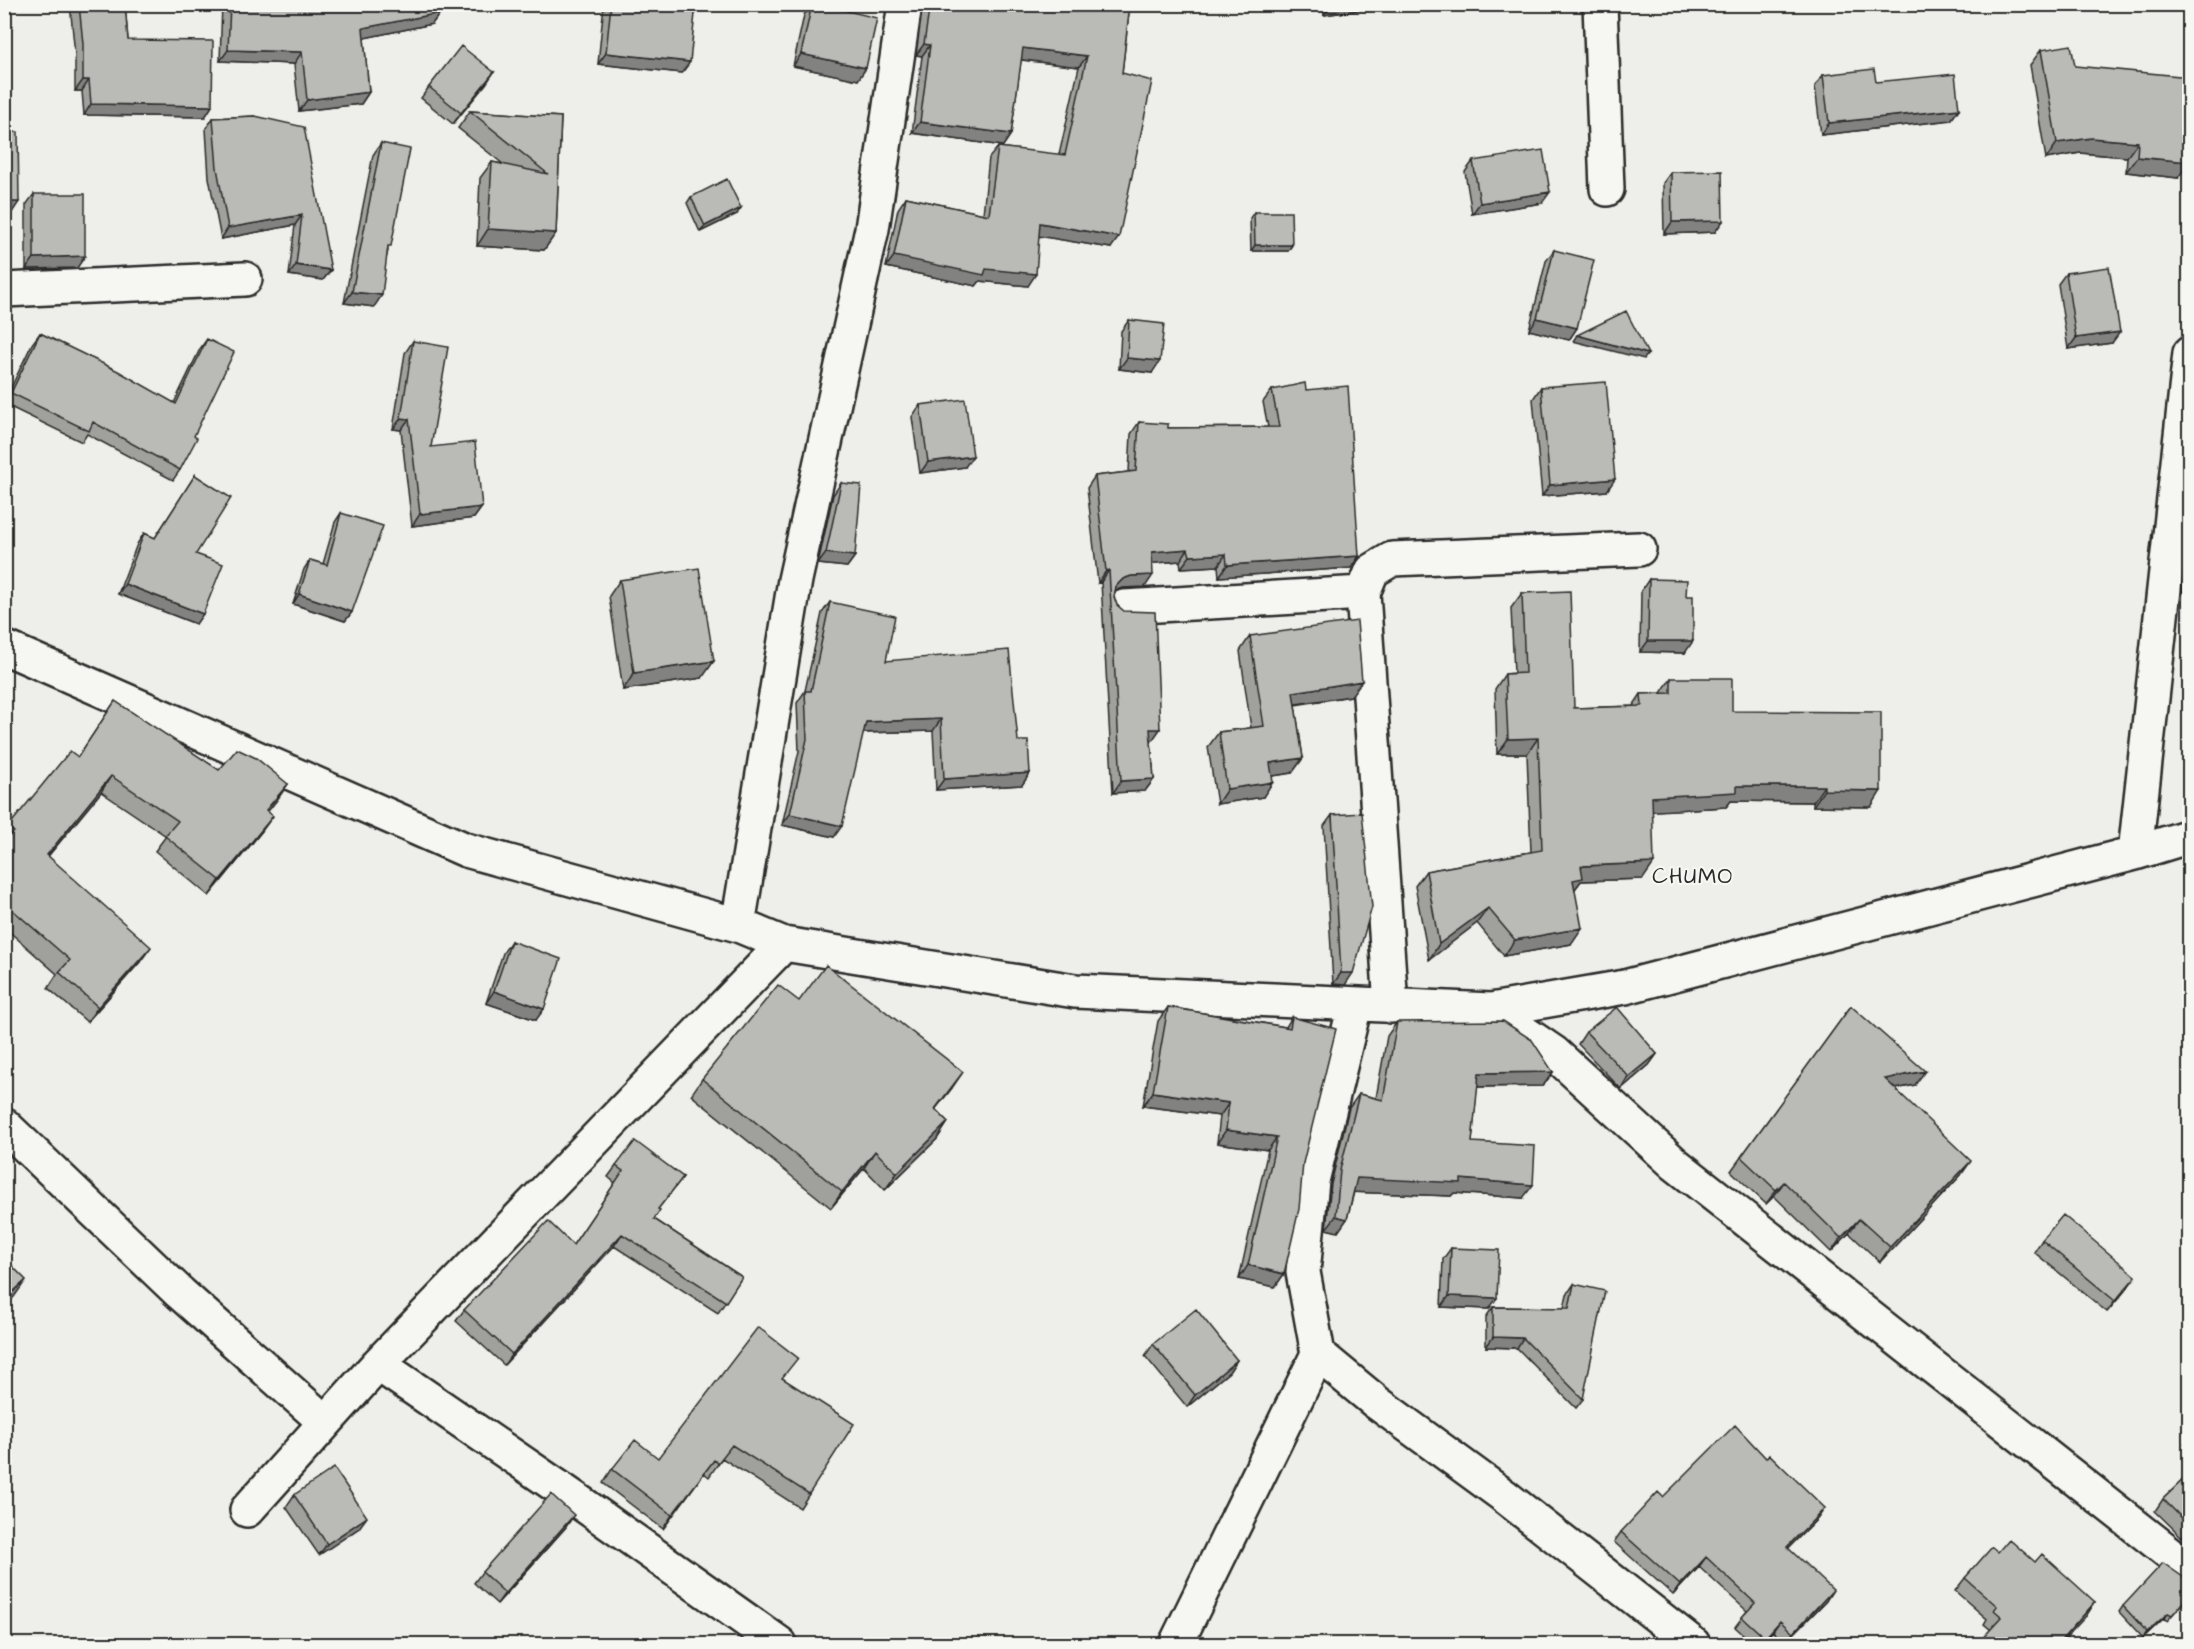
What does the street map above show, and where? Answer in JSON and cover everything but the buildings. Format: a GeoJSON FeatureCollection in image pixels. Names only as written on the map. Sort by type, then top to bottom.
{"type":"FeatureCollection","features":[{"type":"Feature","properties":{"kind":"street"},"geometry":{"type":"LineString","coordinates":[[738,925],[795,580],[872,229],[905,4]]}},
{"type":"Feature","properties":{"kind":"street"},"geometry":{"type":"LineString","coordinates":[[1600,4],[1607,189]]}},
{"type":"Feature","properties":{"kind":"street"},"geometry":{"type":"LineString","coordinates":[[4,290],[245,279]]}},
{"type":"Feature","properties":{"kind":"street"},"geometry":{"type":"LineString","coordinates":[[2135,854],[2190,353]]}},
{"type":"Feature","properties":{"kind":"street"},"geometry":{"type":"LineString","coordinates":[[1391,1006],[1363,592],[1372,571],[1392,559],[1639,549]]}},
{"type":"Feature","properties":{"kind":"street"},"geometry":{"type":"LineString","coordinates":[[1124,607],[1363,592]]}},
{"type":"Feature","properties":{"kind":"street"},"geometry":{"type":"LineString","coordinates":[[4,647],[466,850],[738,925],[784,944],[1075,991],[1491,1010],[1625,987],[2135,854],[2190,836]]}},
{"type":"Feature","properties":{"kind":"street"},"geometry":{"type":"LineString","coordinates":[[247,1510],[324,1421],[378,1364],[784,944]]}},
{"type":"Feature","properties":{"kind":"street"},"geometry":{"type":"LineString","coordinates":[[1176,1644],[1318,1354],[1303,1272],[1312,1181],[1355,1005]]}},
{"type":"Feature","properties":{"kind":"street"},"geometry":{"type":"LineString","coordinates":[[1491,1010],[1554,1053],[1675,1164],[2190,1569]]}},
{"type":"Feature","properties":{"kind":"street"},"geometry":{"type":"LineString","coordinates":[[4,1125],[180,1293],[324,1421]]}},
{"type":"Feature","properties":{"kind":"street"},"geometry":{"type":"LineString","coordinates":[[1318,1354],[1376,1402],[1503,1495],[1693,1644]]}},
{"type":"Feature","properties":{"kind":"street"},"geometry":{"type":"LineString","coordinates":[[378,1364],[574,1498],[780,1644]]}},
{"type":"Feature","properties":{"kind":"district","name":"CHUMO"},"geometry":{"type":"Point","coordinates":[1693,875]}}]}
